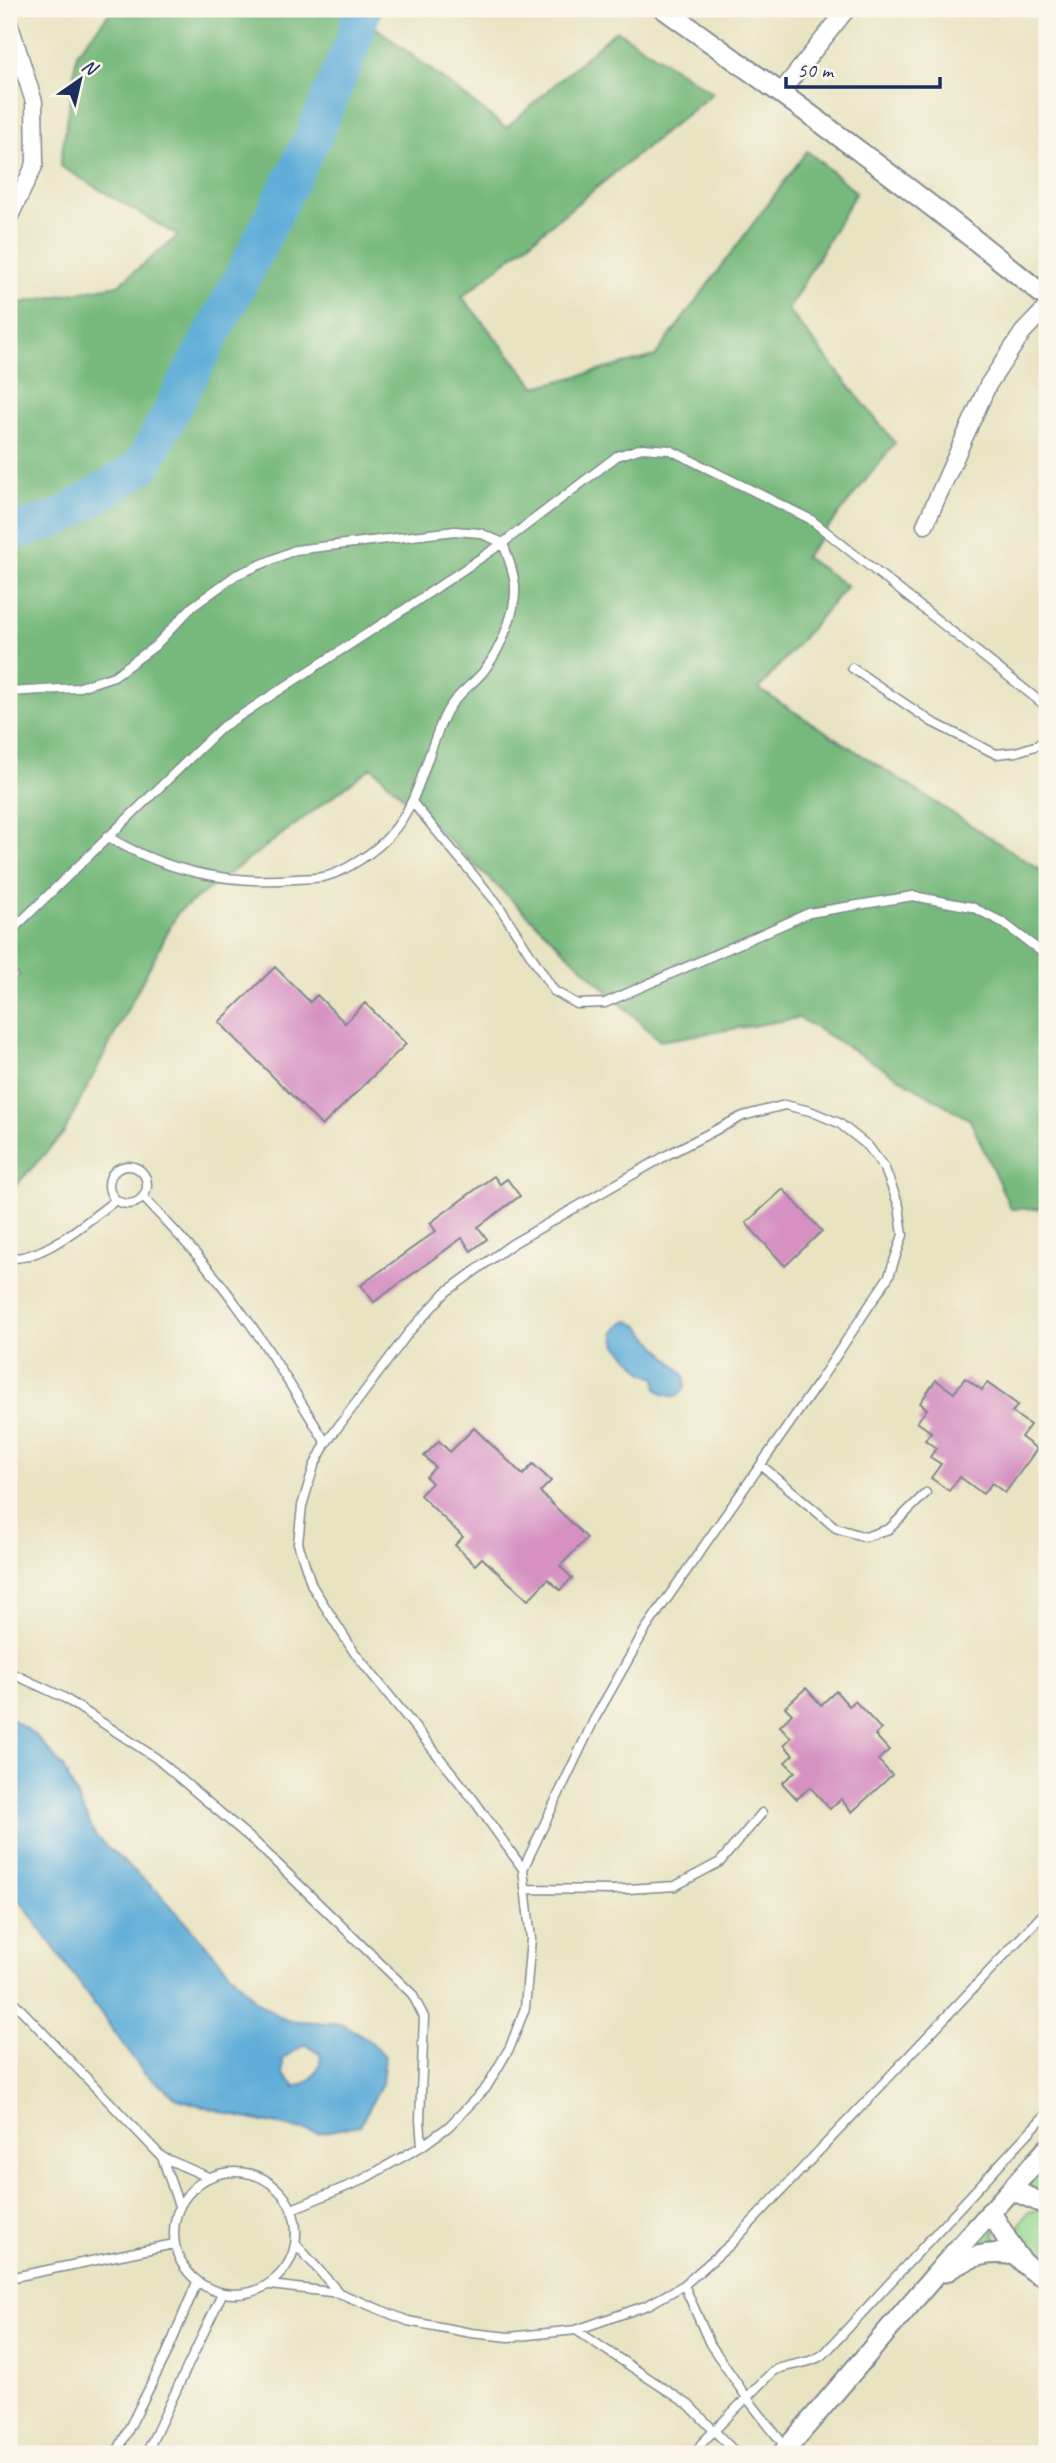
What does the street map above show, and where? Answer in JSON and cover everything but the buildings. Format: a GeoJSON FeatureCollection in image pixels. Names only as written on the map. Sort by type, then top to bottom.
{"type":"FeatureCollection","features":[{"type":"Feature","properties":{"kind":"street"},"geometry":{"type":"LineString","coordinates":[[664,9],[781,92],[953,221],[1047,298]]}},
{"type":"Feature","properties":{"kind":"street"},"geometry":{"type":"LineString","coordinates":[[781,92],[847,9]]}},
{"type":"Feature","properties":{"kind":"street"},"geometry":{"type":"LineString","coordinates":[[9,22],[34,102],[35,164],[9,218]]}},
{"type":"Feature","properties":{"kind":"street"},"geometry":{"type":"LineString","coordinates":[[925,525],[988,385],[1023,332],[1047,307]]}},
{"type":"Feature","properties":{"kind":"street"},"geometry":{"type":"LineString","coordinates":[[786,2452],[1047,2149]]}},
{"type":"Feature","properties":{"kind":"street"},"geometry":{"type":"LineString","coordinates":[[1012,2190],[1047,2205]]}},
{"type":"Feature","properties":{"kind":"street"},"geometry":{"type":"LineString","coordinates":[[990,2212],[1014,2255],[1047,2278]]}},
{"type":"Feature","properties":{"kind":"street"},"geometry":{"type":"LineString","coordinates":[[932,2280],[967,2258],[995,2252],[1014,2255]]}},
{"type":"Feature","properties":{"kind":"lane"},"geometry":{"type":"LineString","coordinates":[[9,933],[221,728],[503,543],[618,456],[642,448],[670,450],[810,519],[1047,707]]}},
{"type":"Feature","properties":{"kind":"lane"},"geometry":{"type":"LineString","coordinates":[[9,692],[77,688],[114,676],[155,646],[192,607],[236,575],[295,550],[456,531],[480,533],[503,543],[515,581],[514,601],[504,635],[484,670],[449,709],[412,802],[390,835],[366,856],[327,876],[276,881],[217,878],[163,864],[107,836]]}},
{"type":"Feature","properties":{"kind":"lane"},"geometry":{"type":"LineString","coordinates":[[852,668],[932,722],[996,754],[1016,752],[1038,745],[1047,736]]}},
{"type":"Feature","properties":{"kind":"lane"},"geometry":{"type":"LineString","coordinates":[[412,802],[497,903],[554,991],[577,1004],[605,1003],[809,913],[913,896],[972,906],[1002,922],[1047,956]]}},
{"type":"Feature","properties":{"kind":"lane"},"geometry":{"type":"LineString","coordinates":[[292,2209],[360,2181],[422,2146],[448,2127],[486,2088],[510,2047],[525,2008],[531,1939],[523,1869],[473,1798],[354,1652],[312,1586],[298,1544],[306,1493],[314,1466],[327,1443],[409,1332],[446,1292],[512,1244],[667,1155],[743,1116],[785,1105],[810,1111],[839,1123],[868,1146],[886,1169],[899,1206],[903,1235],[889,1276],[645,1630],[594,1720],[523,1869]]}},
{"type":"Feature","properties":{"kind":"lane"},"geometry":{"type":"LineString","coordinates":[[124,1167],[135,1168],[144,1175],[147,1187],[143,1197],[127,1204],[116,1200],[109,1184],[114,1173],[124,1167]]}},
{"type":"Feature","properties":{"kind":"lane"},"geometry":{"type":"LineString","coordinates":[[143,1197],[234,1301],[265,1344],[327,1443]]}},
{"type":"Feature","properties":{"kind":"lane"},"geometry":{"type":"LineString","coordinates":[[9,1258],[18,1259],[42,1251],[116,1200]]}},
{"type":"Feature","properties":{"kind":"lane"},"geometry":{"type":"LineString","coordinates":[[761,1465],[836,1528],[865,1537],[889,1530],[926,1493]]}},
{"type":"Feature","properties":{"kind":"lane"},"geometry":{"type":"LineString","coordinates":[[9,1672],[63,1697],[156,1758],[256,1843],[412,1994],[424,2017],[420,2120],[422,2146]]}},
{"type":"Feature","properties":{"kind":"lane"},"geometry":{"type":"LineString","coordinates":[[525,1889],[613,1890],[675,1886],[720,1863],[762,1813]]}},
{"type":"Feature","properties":{"kind":"lane"},"geometry":{"type":"LineString","coordinates":[[270,2284],[339,2293],[408,2321],[509,2337],[576,2330],[648,2305],[684,2285],[749,2225],[1047,1910]]}},
{"type":"Feature","properties":{"kind":"lane"},"geometry":{"type":"LineString","coordinates":[[9,1997],[162,2157],[208,2177]]}},
{"type":"Feature","properties":{"kind":"lane"},"geometry":{"type":"LineString","coordinates":[[696,2454],[701,2444],[773,2371],[786,2365],[816,2360],[824,2354],[1047,2113]]}},
{"type":"Feature","properties":{"kind":"lane"},"geometry":{"type":"LineString","coordinates":[[162,2157],[179,2206]]}},
{"type":"Feature","properties":{"kind":"lane"},"geometry":{"type":"LineString","coordinates":[[227,2172],[247,2173],[266,2180],[281,2192],[292,2209],[296,2244],[286,2266],[270,2284],[255,2292],[222,2294],[197,2282],[183,2265],[174,2244],[174,2225],[179,2206],[191,2189],[208,2177],[227,2172]]}},
{"type":"Feature","properties":{"kind":"lane"},"geometry":{"type":"LineString","coordinates":[[9,2278],[174,2244]]}},
{"type":"Feature","properties":{"kind":"lane"},"geometry":{"type":"LineString","coordinates":[[296,2244],[339,2293]]}},
{"type":"Feature","properties":{"kind":"lane"},"geometry":{"type":"LineString","coordinates":[[116,2454],[167,2353],[197,2282]]}},
{"type":"Feature","properties":{"kind":"lane"},"geometry":{"type":"LineString","coordinates":[[684,2285],[710,2344],[786,2452]]}},
{"type":"Feature","properties":{"kind":"lane"},"geometry":{"type":"LineString","coordinates":[[146,2454],[222,2294]]}},
{"type":"Feature","properties":{"kind":"lane"},"geometry":{"type":"LineString","coordinates":[[576,2330],[680,2399],[737,2454]]}},
{"type":"Feature","properties":{"kind":"green space"},"geometry":{"type":"Polygon","coordinates":[[[113,9],[352,9],[506,128],[616,30],[713,93],[462,297],[536,387],[655,356],[807,151],[856,192],[788,310],[895,443],[805,557],[847,586],[759,689],[1047,874],[1047,1208],[1011,1209],[970,1120],[799,1018],[660,1041],[372,767],[178,912],[63,1134],[9,1193],[9,985],[20,975],[9,964],[9,305],[118,285],[178,236],[60,166],[77,53],[113,9]]]}},
{"type":"Feature","properties":{"kind":"green space"},"geometry":{"type":"Polygon","coordinates":[[[1047,2160],[1047,2198],[1019,2190],[1047,2160]]]}},
{"type":"Feature","properties":{"kind":"green space"},"geometry":{"type":"Polygon","coordinates":[[[1042,2207],[1047,2209],[1047,2266],[1034,2264],[1029,2260],[1022,2250],[1016,2231],[1027,2213],[1042,2207]]]}},
{"type":"Feature","properties":{"kind":"green space"},"geometry":{"type":"Polygon","coordinates":[[[992,2221],[997,2245],[966,2245],[992,2221]]]}},
{"type":"Feature","properties":{"kind":"water"},"geometry":{"type":"Polygon","coordinates":[[[629,1321],[639,1326],[684,1375],[684,1388],[676,1397],[663,1394],[657,1389],[656,1378],[644,1373],[617,1345],[614,1332],[623,1322],[629,1321]]]}},
{"type":"Feature","properties":{"kind":"water"},"geometry":{"type":"Polygon","coordinates":[[[9,1717],[36,1736],[63,1767],[96,1837],[160,1894],[257,2002],[286,2020],[342,2024],[368,2039],[385,2056],[382,2083],[360,2125],[318,2133],[244,2118],[178,2099],[143,2072],[19,1899],[9,1891],[9,1717]],[[305,2044],[283,2059],[283,2074],[295,2087],[306,2082],[317,2072],[321,2055],[305,2044]]]}},
{"type":"Feature","properties":{"kind":"waterway"},"geometry":{"type":"LineString","coordinates":[[9,533],[60,518],[142,466],[314,135],[353,42],[363,9]]}}]}
